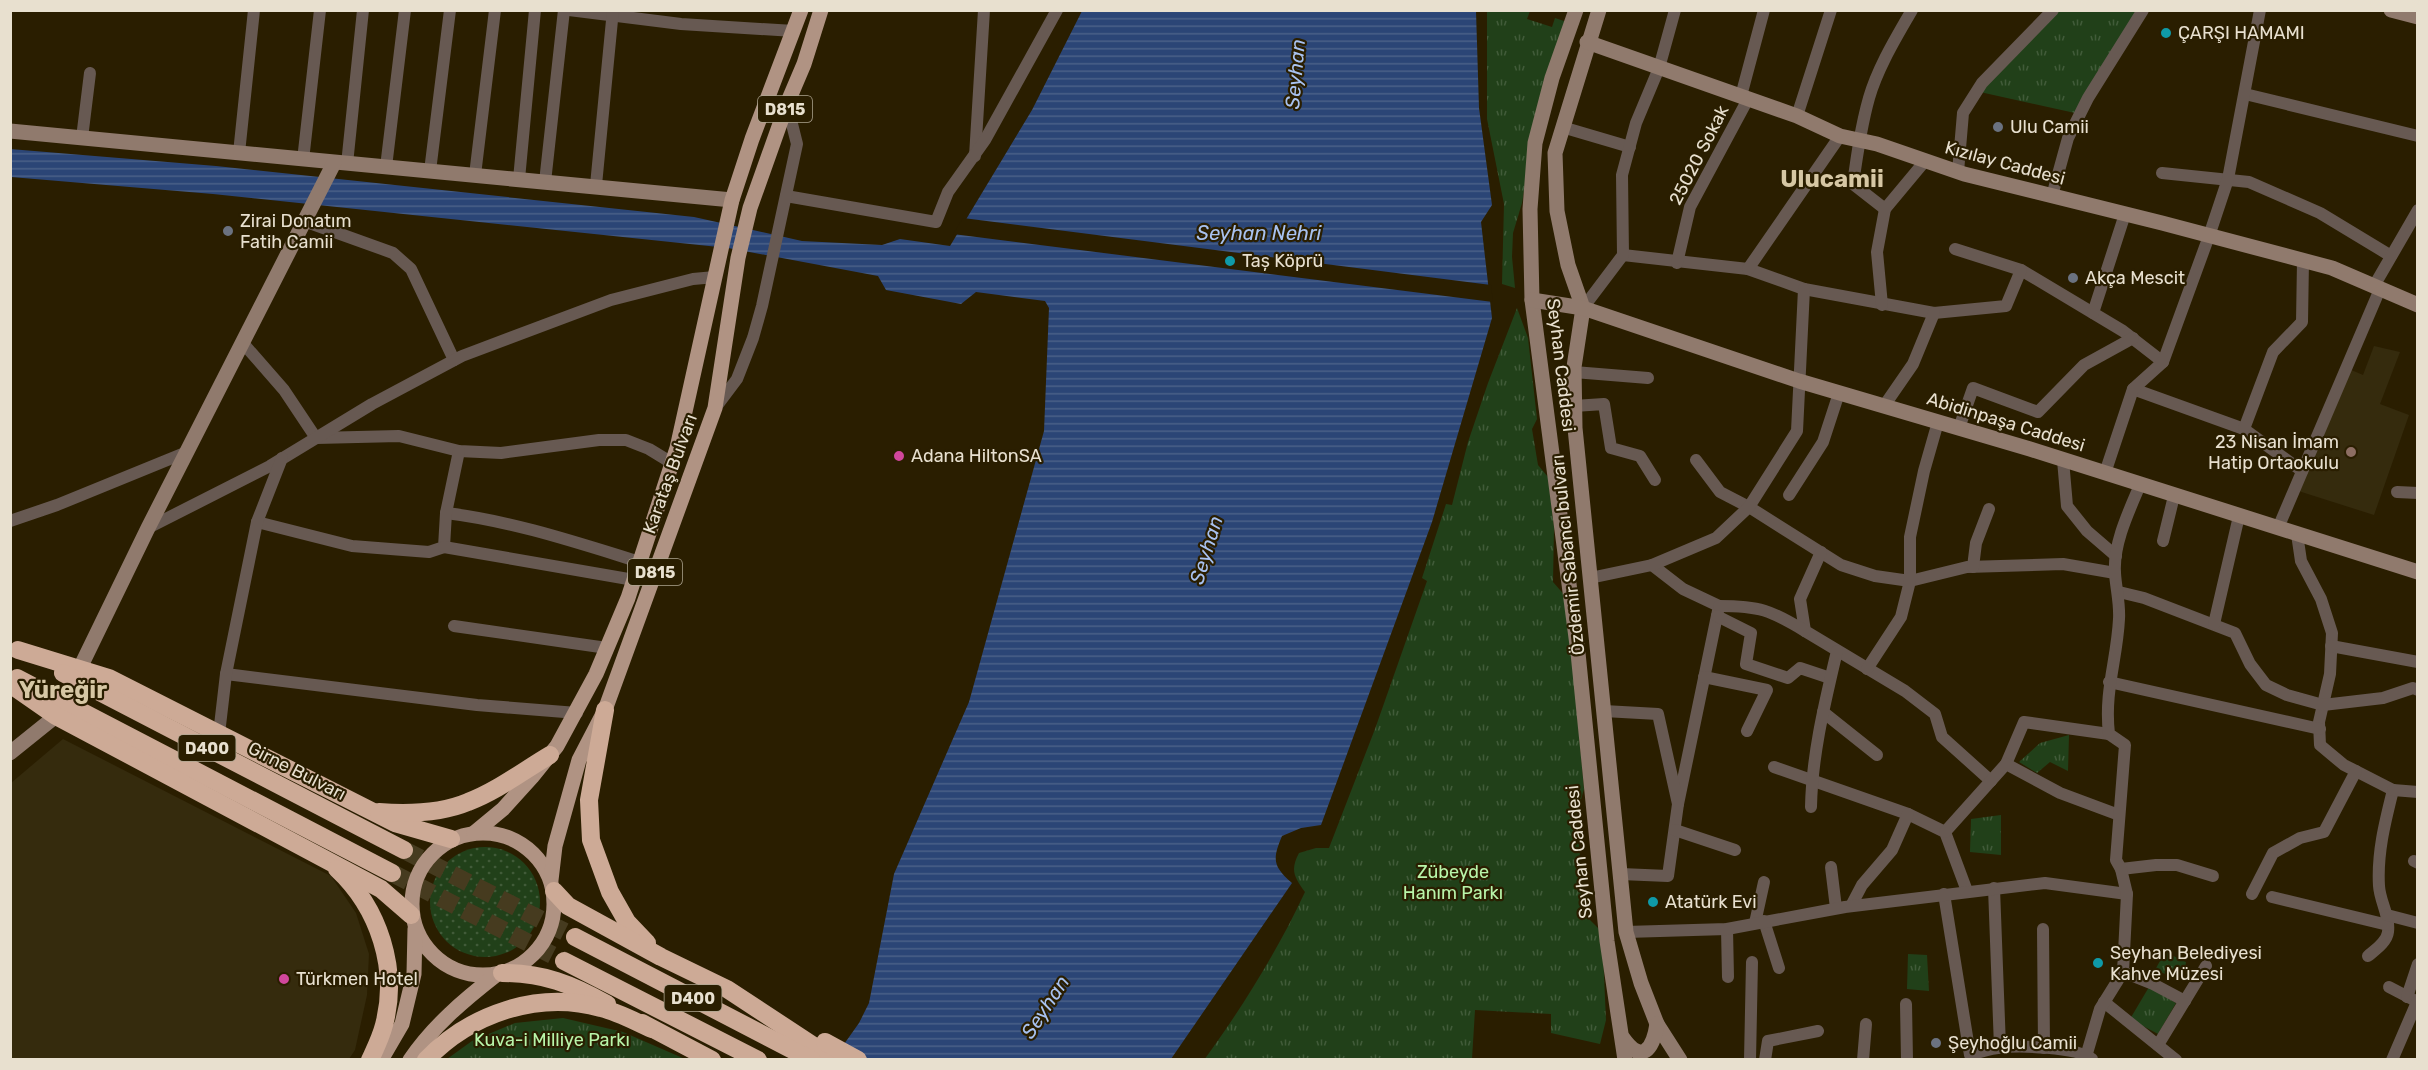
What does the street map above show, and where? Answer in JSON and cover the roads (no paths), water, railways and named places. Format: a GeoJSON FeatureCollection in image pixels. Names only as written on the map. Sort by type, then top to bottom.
{"type":"FeatureCollection","features":[{"type":"Feature","properties":{"kind":"highway"},"geometry":{"type":"LineString","coordinates":[[14,648],[109,678],[394,823],[451,838]]}},
{"type":"Feature","properties":{"kind":"highway","name":"Girne Bulvarı"},"geometry":{"type":"LineString","coordinates":[[14,648],[404,850]]}},
{"type":"Feature","properties":{"kind":"highway","name":"D400"},"geometry":{"type":"LineString","coordinates":[[10,675],[392,873]]}},
{"type":"Feature","properties":{"kind":"highway"},"geometry":{"type":"LineString","coordinates":[[10,684],[56,716],[381,889],[413,922]]}},
{"type":"Feature","properties":{"kind":"highway"},"geometry":{"type":"LineString","coordinates":[[605,710],[590,800],[591,840],[609,892],[627,922],[661,957]]}},
{"type":"Feature","properties":{"kind":"highway"},"geometry":{"type":"LineString","coordinates":[[372,811],[399,813],[438,810],[467,803],[550,755]]}},
{"type":"Feature","properties":{"kind":"highway"},"geometry":{"type":"LineString","coordinates":[[324,858],[343,875],[365,904],[379,930],[387,958],[388,993],[384,1025],[370,1059]]}},
{"type":"Feature","properties":{"kind":"highway"},"geometry":{"type":"LineString","coordinates":[[552,886],[568,906],[661,957],[772,1009],[858,1059]]}},
{"type":"Feature","properties":{"kind":"highway","name":"D400"},"geometry":{"type":"LineString","coordinates":[[575,937],[812,1059]]}},
{"type":"Feature","properties":{"kind":"highway","name":"D400"},"geometry":{"type":"LineString","coordinates":[[564,961],[758,1059]]}},
{"type":"Feature","properties":{"kind":"highway"},"geometry":{"type":"LineString","coordinates":[[499,974],[526,973],[558,980],[585,991],[652,1029],[712,1059]]}},
{"type":"Feature","properties":{"kind":"highway"},"geometry":{"type":"LineString","coordinates":[[727,989],[835,1059]]}},
{"type":"Feature","properties":{"kind":"highway"},"geometry":{"type":"LineString","coordinates":[[426,1059],[461,1030],[488,1016],[548,1002],[601,1008],[652,1029]]}},
{"type":"Feature","properties":{"kind":"main road","name":"D815"},"geometry":{"type":"LineString","coordinates":[[731,206],[752,139],[801,10]]}},
{"type":"Feature","properties":{"kind":"main road","name":"D815"},"geometry":{"type":"LineString","coordinates":[[787,104],[804,64],[821,10]]}},
{"type":"Feature","properties":{"kind":"main road","name":"Seyhan Caddesi"},"geometry":{"type":"LineString","coordinates":[[1576,10],[1551,78],[1535,143],[1530,209],[1532,300],[1578,652],[1607,940],[1625,1059]]}},
{"type":"Feature","properties":{"kind":"main road","name":"Özdemir Sabancı bulvarı"},"geometry":{"type":"LineString","coordinates":[[1599,10],[1587,42],[1555,153],[1557,211],[1568,265],[1583,308],[1574,372],[1574,406],[1626,932],[1641,983],[1657,1024],[1680,1059]]}},
{"type":"Feature","properties":{"kind":"main road"},"geometry":{"type":"LineString","coordinates":[[2391,10],[2418,17]]}},
{"type":"Feature","properties":{"kind":"main road","name":"Kızılay Caddesi"},"geometry":{"type":"LineString","coordinates":[[1587,42],[1797,116],[1840,136],[1859,138],[1958,172],[2332,268],[2418,305]]}},
{"type":"Feature","properties":{"kind":"main road","name":"Karataş Bulvarı"},"geometry":{"type":"LineString","coordinates":[[552,886],[555,846],[579,760],[605,710],[715,408],[738,258],[750,208],[787,104]]}},
{"type":"Feature","properties":{"kind":"main road"},"geometry":{"type":"LineString","coordinates":[[10,131],[239,153],[338,166],[386,167],[596,185],[688,197],[731,206]]}},
{"type":"Feature","properties":{"kind":"main road"},"geometry":{"type":"LineString","coordinates":[[80,670],[148,528],[304,219],[338,166]]}},
{"type":"Feature","properties":{"kind":"main road","name":"Karataş Bulvarı"},"geometry":{"type":"LineString","coordinates":[[474,833],[502,809],[550,755],[577,713],[607,648],[634,580],[672,463],[731,206]]}},
{"type":"Feature","properties":{"kind":"main road","name":"Abidinpaşa Caddesi"},"geometry":{"type":"LineString","coordinates":[[1532,300],[1583,308],[1799,381],[2063,460],[2418,572]]}},
{"type":"Feature","properties":{"kind":"main road"},"geometry":{"type":"LineString","coordinates":[[10,753],[56,716]]}},
{"type":"Feature","properties":{"kind":"main road"},"geometry":{"type":"LineString","coordinates":[[381,1059],[402,1024],[414,974],[411,895],[418,870],[436,848],[451,838],[474,833],[502,834],[529,848],[544,866],[552,886],[554,914],[546,939],[527,961],[499,974],[462,1001],[421,1044],[410,1059]]}},
{"type":"Feature","properties":{"kind":"main road"},"geometry":{"type":"LineString","coordinates":[[413,922],[429,952],[445,965],[469,974],[499,974]]}},
{"type":"Feature","properties":{"kind":"main road"},"geometry":{"type":"LineString","coordinates":[[1623,1038],[1631,1050],[1640,1053],[1650,1049],[1654,1042],[1657,1024]]}},
{"type":"Feature","properties":{"kind":"street"},"geometry":{"type":"LineString","coordinates":[[239,153],[254,10]]}},
{"type":"Feature","properties":{"kind":"street"},"geometry":{"type":"LineString","coordinates":[[303,160],[320,10]]}},
{"type":"Feature","properties":{"kind":"street"},"geometry":{"type":"LineString","coordinates":[[338,166],[363,10]]}},
{"type":"Feature","properties":{"kind":"street"},"geometry":{"type":"LineString","coordinates":[[386,167],[405,10]]}},
{"type":"Feature","properties":{"kind":"street"},"geometry":{"type":"LineString","coordinates":[[430,171],[450,10]]}},
{"type":"Feature","properties":{"kind":"street"},"geometry":{"type":"LineString","coordinates":[[475,175],[495,10]]}},
{"type":"Feature","properties":{"kind":"street"},"geometry":{"type":"LineString","coordinates":[[519,179],[535,10]]}},
{"type":"Feature","properties":{"kind":"street"},"geometry":{"type":"LineString","coordinates":[[545,182],[566,10],[612,13],[681,24],[794,31]]}},
{"type":"Feature","properties":{"kind":"street"},"geometry":{"type":"LineString","coordinates":[[681,24],[683,10]]}},
{"type":"Feature","properties":{"kind":"street"},"geometry":{"type":"LineString","coordinates":[[975,156],[984,10]]}},
{"type":"Feature","properties":{"kind":"street"},"geometry":{"type":"LineString","coordinates":[[786,196],[936,222],[948,192],[975,156],[1018,84],[1057,10]]}},
{"type":"Feature","properties":{"kind":"street"},"geometry":{"type":"LineString","coordinates":[[1583,308],[1623,255],[1622,175],[1636,123],[1659,68],[1675,10]]}},
{"type":"Feature","properties":{"kind":"street","name":"25020 Sokak"},"geometry":{"type":"LineString","coordinates":[[1677,263],[1690,207],[1744,98],[1764,10]]}},
{"type":"Feature","properties":{"kind":"street"},"geometry":{"type":"LineString","coordinates":[[1797,116],[1830,10]]}},
{"type":"Feature","properties":{"kind":"street"},"geometry":{"type":"LineString","coordinates":[[1885,209],[1853,184],[1859,138],[1872,89],[1912,10]]}},
{"type":"Feature","properties":{"kind":"street"},"geometry":{"type":"LineString","coordinates":[[1958,172],[1963,113],[1982,83],[2053,10]]}},
{"type":"Feature","properties":{"kind":"street"},"geometry":{"type":"LineString","coordinates":[[2052,196],[2068,138],[2088,98],[2144,10]]}},
{"type":"Feature","properties":{"kind":"street"},"geometry":{"type":"LineString","coordinates":[[2104,473],[2133,389],[2163,362],[2210,236],[2228,179],[2260,10]]}},
{"type":"Feature","properties":{"kind":"street"},"geometry":{"type":"LineString","coordinates":[[596,185],[612,13]]}},
{"type":"Feature","properties":{"kind":"street"},"geometry":{"type":"LineString","coordinates":[[82,138],[90,73]]}},
{"type":"Feature","properties":{"kind":"street"},"geometry":{"type":"LineString","coordinates":[[2245,94],[2418,136]]}},
{"type":"Feature","properties":{"kind":"street"},"geometry":{"type":"LineString","coordinates":[[715,408],[737,379],[753,338],[772,259],[797,144],[787,104]]}},
{"type":"Feature","properties":{"kind":"street"},"geometry":{"type":"LineString","coordinates":[[1562,127],[1630,147]]}},
{"type":"Feature","properties":{"kind":"street"},"geometry":{"type":"LineString","coordinates":[[1748,269],[1840,136]]}},
{"type":"Feature","properties":{"kind":"street"},"geometry":{"type":"LineString","coordinates":[[1882,304],[1877,252],[1885,209],[1925,161]]}},
{"type":"Feature","properties":{"kind":"street"},"geometry":{"type":"LineString","coordinates":[[2162,173],[2249,182],[2320,213],[2391,256]]}},
{"type":"Feature","properties":{"kind":"street"},"geometry":{"type":"LineString","coordinates":[[2277,528],[2391,256],[2418,210]]}},
{"type":"Feature","properties":{"kind":"street"},"geometry":{"type":"LineString","coordinates":[[2093,313],[2125,214]]}},
{"type":"Feature","properties":{"kind":"street"},"geometry":{"type":"LineString","coordinates":[[304,219],[393,253],[411,269],[454,360]]}},
{"type":"Feature","properties":{"kind":"street"},"geometry":{"type":"LineString","coordinates":[[2404,233],[2418,238]]}},
{"type":"Feature","properties":{"kind":"street"},"geometry":{"type":"LineString","coordinates":[[1955,249],[2021,270],[2133,338],[2163,362]]}},
{"type":"Feature","properties":{"kind":"street"},"geometry":{"type":"LineString","coordinates":[[1623,255],[1677,263],[1748,269],[1804,289],[1934,313],[2006,306],[2021,270]]}},
{"type":"Feature","properties":{"kind":"street"},"geometry":{"type":"LineString","coordinates":[[2244,429],[2273,352],[2302,322],[2303,261]]}},
{"type":"Feature","properties":{"kind":"street"},"geometry":{"type":"LineString","coordinates":[[148,528],[282,458],[372,404],[454,360],[611,300],[693,279],[715,277]]}},
{"type":"Feature","properties":{"kind":"street"},"geometry":{"type":"LineString","coordinates":[[1590,578],[1652,566],[1716,538],[1749,507],[1797,431],[1804,289]]}},
{"type":"Feature","properties":{"kind":"street"},"geometry":{"type":"LineString","coordinates":[[1884,406],[1913,363],[1934,313]]}},
{"type":"Feature","properties":{"kind":"street"},"geometry":{"type":"LineString","coordinates":[[1959,428],[1973,388],[2038,412],[2084,365],[2133,338]]}},
{"type":"Feature","properties":{"kind":"street"},"geometry":{"type":"LineString","coordinates":[[242,342],[284,390],[316,438]]}},
{"type":"Feature","properties":{"kind":"street"},"geometry":{"type":"LineString","coordinates":[[1574,372],[1648,378]]}},
{"type":"Feature","properties":{"kind":"street"},"geometry":{"type":"LineString","coordinates":[[2133,389],[2244,429],[2302,471]]}},
{"type":"Feature","properties":{"kind":"street"},"geometry":{"type":"LineString","coordinates":[[1789,495],[1823,442],[1839,393]]}},
{"type":"Feature","properties":{"kind":"street"},"geometry":{"type":"LineString","coordinates":[[1574,406],[1604,404],[1611,448],[1640,456],[1655,480]]}},
{"type":"Feature","properties":{"kind":"street"},"geometry":{"type":"LineString","coordinates":[[1867,669],[1901,617],[1910,581],[1910,537],[1924,471],[1938,422]]}},
{"type":"Feature","properties":{"kind":"street"},"geometry":{"type":"LineString","coordinates":[[316,438],[399,436],[459,451],[501,453],[599,440],[626,440],[649,449],[672,463]]}},
{"type":"Feature","properties":{"kind":"street"},"geometry":{"type":"LineString","coordinates":[[444,547],[446,513],[459,451]]}},
{"type":"Feature","properties":{"kind":"street"},"geometry":{"type":"LineString","coordinates":[[10,521],[57,505],[187,452]]}},
{"type":"Feature","properties":{"kind":"street"},"geometry":{"type":"LineString","coordinates":[[219,734],[226,674],[257,522],[282,458]]}},
{"type":"Feature","properties":{"kind":"street"},"geometry":{"type":"LineString","coordinates":[[1696,460],[1720,492],[1749,507],[1841,565],[1875,576],[1910,581],[1973,567],[2063,564],[2115,573]]}},
{"type":"Feature","properties":{"kind":"street"},"geometry":{"type":"LineString","coordinates":[[2063,460],[2067,506],[2087,531],[2116,556]]}},
{"type":"Feature","properties":{"kind":"street"},"geometry":{"type":"LineString","coordinates":[[2109,734],[2106,711],[2119,620],[2116,556],[2140,485]]}},
{"type":"Feature","properties":{"kind":"street"},"geometry":{"type":"LineString","coordinates":[[2397,492],[2418,493]]}},
{"type":"Feature","properties":{"kind":"street"},"geometry":{"type":"LineString","coordinates":[[2163,541],[2174,496]]}},
{"type":"Feature","properties":{"kind":"street"},"geometry":{"type":"LineString","coordinates":[[1973,567],[1976,543],[1989,509]]}},
{"type":"Feature","properties":{"kind":"street"},"geometry":{"type":"LineString","coordinates":[[446,513],[490,518],[640,562]]}},
{"type":"Feature","properties":{"kind":"street"},"geometry":{"type":"LineString","coordinates":[[2214,624],[2239,516]]}},
{"type":"Feature","properties":{"kind":"street"},"geometry":{"type":"LineString","coordinates":[[257,522],[352,546],[429,552],[444,547],[634,580]]}},
{"type":"Feature","properties":{"kind":"street"},"geometry":{"type":"LineString","coordinates":[[2297,534],[2301,561],[2321,599],[2332,633],[2330,674],[2323,705],[2320,745],[2343,765],[2393,790],[2418,792]]}},
{"type":"Feature","properties":{"kind":"street"},"geometry":{"type":"LineString","coordinates":[[1805,631],[1800,599],[1821,552]]}},
{"type":"Feature","properties":{"kind":"street"},"geometry":{"type":"LineString","coordinates":[[1652,566],[1751,633],[1746,664],[1788,678],[1800,668],[1830,678]]}},
{"type":"Feature","properties":{"kind":"street"},"geometry":{"type":"LineString","coordinates":[[2119,592],[2144,598],[2235,633],[2250,664],[2266,685],[2287,695],[2323,705],[2383,698],[2416,686]]}},
{"type":"Feature","properties":{"kind":"street"},"geometry":{"type":"LineString","coordinates":[[1718,611],[1748,606],[1775,612],[1905,692],[1935,714],[1942,737],[1991,781]]}},
{"type":"Feature","properties":{"kind":"street"},"geometry":{"type":"LineString","coordinates":[[1621,874],[1668,876],[1678,804],[1718,611]]}},
{"type":"Feature","properties":{"kind":"street"},"geometry":{"type":"LineString","coordinates":[[454,626],[607,648]]}},
{"type":"Feature","properties":{"kind":"street"},"geometry":{"type":"LineString","coordinates":[[2331,646],[2418,662]]}},
{"type":"Feature","properties":{"kind":"street"},"geometry":{"type":"LineString","coordinates":[[1810,807],[1811,781],[1837,651]]}},
{"type":"Feature","properties":{"kind":"street"},"geometry":{"type":"LineString","coordinates":[[226,674],[477,705],[577,713]]}},
{"type":"Feature","properties":{"kind":"street"},"geometry":{"type":"LineString","coordinates":[[1704,677],[1767,690],[1747,731]]}},
{"type":"Feature","properties":{"kind":"street"},"geometry":{"type":"LineString","coordinates":[[2109,682],[2320,729]]}},
{"type":"Feature","properties":{"kind":"street"},"geometry":{"type":"LineString","coordinates":[[1604,711],[1658,714],[1678,804]]}},
{"type":"Feature","properties":{"kind":"street"},"geometry":{"type":"LineString","coordinates":[[1823,712],[1877,755]]}},
{"type":"Feature","properties":{"kind":"street"},"geometry":{"type":"LineString","coordinates":[[1944,894],[1970,1055],[2000,1047],[2044,1048],[2088,1058],[2104,1002],[2123,972],[2127,894],[2121,868],[2116,860],[2125,745],[2109,734],[2024,722],[2007,764],[1945,832]]}},
{"type":"Feature","properties":{"kind":"street"},"geometry":{"type":"LineString","coordinates":[[2007,764],[2060,793],[2119,815]]}},
{"type":"Feature","properties":{"kind":"street"},"geometry":{"type":"LineString","coordinates":[[1774,767],[1908,814],[1945,832],[1967,891]]}},
{"type":"Feature","properties":{"kind":"street"},"geometry":{"type":"LineString","coordinates":[[2252,894],[2273,854],[2300,838],[2324,832],[2356,771]]}},
{"type":"Feature","properties":{"kind":"street"},"geometry":{"type":"LineString","coordinates":[[2368,956],[2379,948],[2388,934],[2379,888],[2380,845],[2393,790]]}},
{"type":"Feature","properties":{"kind":"street"},"geometry":{"type":"LineString","coordinates":[[1851,906],[1862,885],[1892,850],[1908,814]]}},
{"type":"Feature","properties":{"kind":"street"},"geometry":{"type":"LineString","coordinates":[[1675,830],[1735,850]]}},
{"type":"Feature","properties":{"kind":"street"},"geometry":{"type":"LineString","coordinates":[[2121,868],[2177,865],[2213,876]]}},
{"type":"Feature","properties":{"kind":"street"},"geometry":{"type":"LineString","coordinates":[[1831,867],[1836,908]]}},
{"type":"Feature","properties":{"kind":"street"},"geometry":{"type":"LineString","coordinates":[[1764,882],[1760,922],[1779,968]]}},
{"type":"Feature","properties":{"kind":"street"},"geometry":{"type":"LineString","coordinates":[[1626,932],[1727,929],[1836,908],[2045,883],[2127,894]]}},
{"type":"Feature","properties":{"kind":"street"},"geometry":{"type":"LineString","coordinates":[[1995,888],[2000,1047]]}},
{"type":"Feature","properties":{"kind":"street"},"geometry":{"type":"LineString","coordinates":[[2272,897],[2387,920],[2418,923]]}},
{"type":"Feature","properties":{"kind":"street"},"geometry":{"type":"LineString","coordinates":[[1727,929],[1728,977]]}},
{"type":"Feature","properties":{"kind":"street"},"geometry":{"type":"LineString","coordinates":[[2043,929],[2044,1048]]}},
{"type":"Feature","properties":{"kind":"street"},"geometry":{"type":"LineString","coordinates":[[1750,1059],[1752,962]]}},
{"type":"Feature","properties":{"kind":"street"},"geometry":{"type":"LineString","coordinates":[[2392,1059],[2414,1000],[2418,964]]}},
{"type":"Feature","properties":{"kind":"street"},"geometry":{"type":"LineString","coordinates":[[2158,1045],[2206,966]]}},
{"type":"Feature","properties":{"kind":"street"},"geometry":{"type":"LineString","coordinates":[[2123,972],[2153,984],[2185,1001]]}},
{"type":"Feature","properties":{"kind":"street"},"geometry":{"type":"LineString","coordinates":[[2389,987],[2414,1000]]}},
{"type":"Feature","properties":{"kind":"street"},"geometry":{"type":"LineString","coordinates":[[2104,1002],[2176,1059]]}},
{"type":"Feature","properties":{"kind":"street"},"geometry":{"type":"LineString","coordinates":[[1906,1004],[1907,1059]]}},
{"type":"Feature","properties":{"kind":"street"},"geometry":{"type":"LineString","coordinates":[[1863,1059],[1866,1024]]}},
{"type":"Feature","properties":{"kind":"street"},"geometry":{"type":"LineString","coordinates":[[1765,1059],[1768,1041],[1818,1031]]}},
{"type":"Feature","properties":{"kind":"water","name":"Seyhan Nehri"},"geometry":{"type":"Polygon","coordinates":[[[1082,11],[1476,11],[1479,108],[1492,205],[1481,222],[1492,318],[1432,522],[1321,825],[1301,828],[1282,836],[1276,862],[1281,872],[1292,883],[1171,1059],[828,1059],[842,1047],[859,1023],[869,1003],[894,874],[969,702],[1044,431],[1049,308],[1045,301],[976,292],[961,304],[886,290],[878,276],[728,248],[213,194],[11,177],[10,149],[216,166],[694,217],[802,241],[882,245],[900,239],[950,246],[1032,110],[1082,11]]]}},
{"type":"Feature","properties":{"kind":"tunnel"},"geometry":{"type":"LineString","coordinates":[[404,850],[575,937]]}},
{"type":"Feature","properties":{"kind":"tunnel"},"geometry":{"type":"LineString","coordinates":[[392,873],[564,961]]}},
{"type":"Feature","properties":{"kind":"place","name":"ÇARŞI HAMAMI"},"geometry":{"type":"Point","coordinates":[2166,33]}},
{"type":"Feature","properties":{"kind":"place","name":"Ulu Camii"},"geometry":{"type":"Point","coordinates":[1998,127]}},
{"type":"Feature","properties":{"kind":"place","name":"Zirai Donatım Fatih Camii"},"geometry":{"type":"Point","coordinates":[228,231]}},
{"type":"Feature","properties":{"kind":"place","name":"Taș Köprü"},"geometry":{"type":"Point","coordinates":[1230,261]}},
{"type":"Feature","properties":{"kind":"place","name":"Akça Mescit"},"geometry":{"type":"Point","coordinates":[2073,278]}},
{"type":"Feature","properties":{"kind":"place","name":"23 Nisan İmam Hatip Ortaokulu"},"geometry":{"type":"Point","coordinates":[2351,452]}},
{"type":"Feature","properties":{"kind":"place","name":"Adana HiltonSA"},"geometry":{"type":"Point","coordinates":[899,456]}},
{"type":"Feature","properties":{"kind":"place","name":"Atatürk Evi"},"geometry":{"type":"Point","coordinates":[1653,902]}},
{"type":"Feature","properties":{"kind":"place","name":"Seyhan Belediyesi Kahve Müzesi"},"geometry":{"type":"Point","coordinates":[2098,963]}},
{"type":"Feature","properties":{"kind":"place","name":"Türkmen Hotel"},"geometry":{"type":"Point","coordinates":[284,979]}},
{"type":"Feature","properties":{"kind":"place","name":"Şeyhoğlu Camii"},"geometry":{"type":"Point","coordinates":[1936,1043]}},
{"type":"Feature","properties":{"kind":"district","name":"Ulucamii"},"geometry":{"type":"Point","coordinates":[1832,179]}},
{"type":"Feature","properties":{"kind":"district","name":"Yüreğir"},"geometry":{"type":"Point","coordinates":[63,690]}},
{"type":"Feature","properties":{"kind":"water label","name":"Seyhan"},"geometry":{"type":"Point","coordinates":[1295,74]}},
{"type":"Feature","properties":{"kind":"water label","name":"Seyhan"},"geometry":{"type":"Point","coordinates":[1206,550]}},
{"type":"Feature","properties":{"kind":"water label","name":"Seyhan"},"geometry":{"type":"Point","coordinates":[1045,1007]}},
{"type":"Feature","properties":{"kind":"park label","name":"Zübeyde Hanım Parkı"},"geometry":{"type":"Point","coordinates":[1453,882]}},
{"type":"Feature","properties":{"kind":"park label","name":"Kuva-i Milliye Parkı"},"geometry":{"type":"Point","coordinates":[552,1040]}}]}
